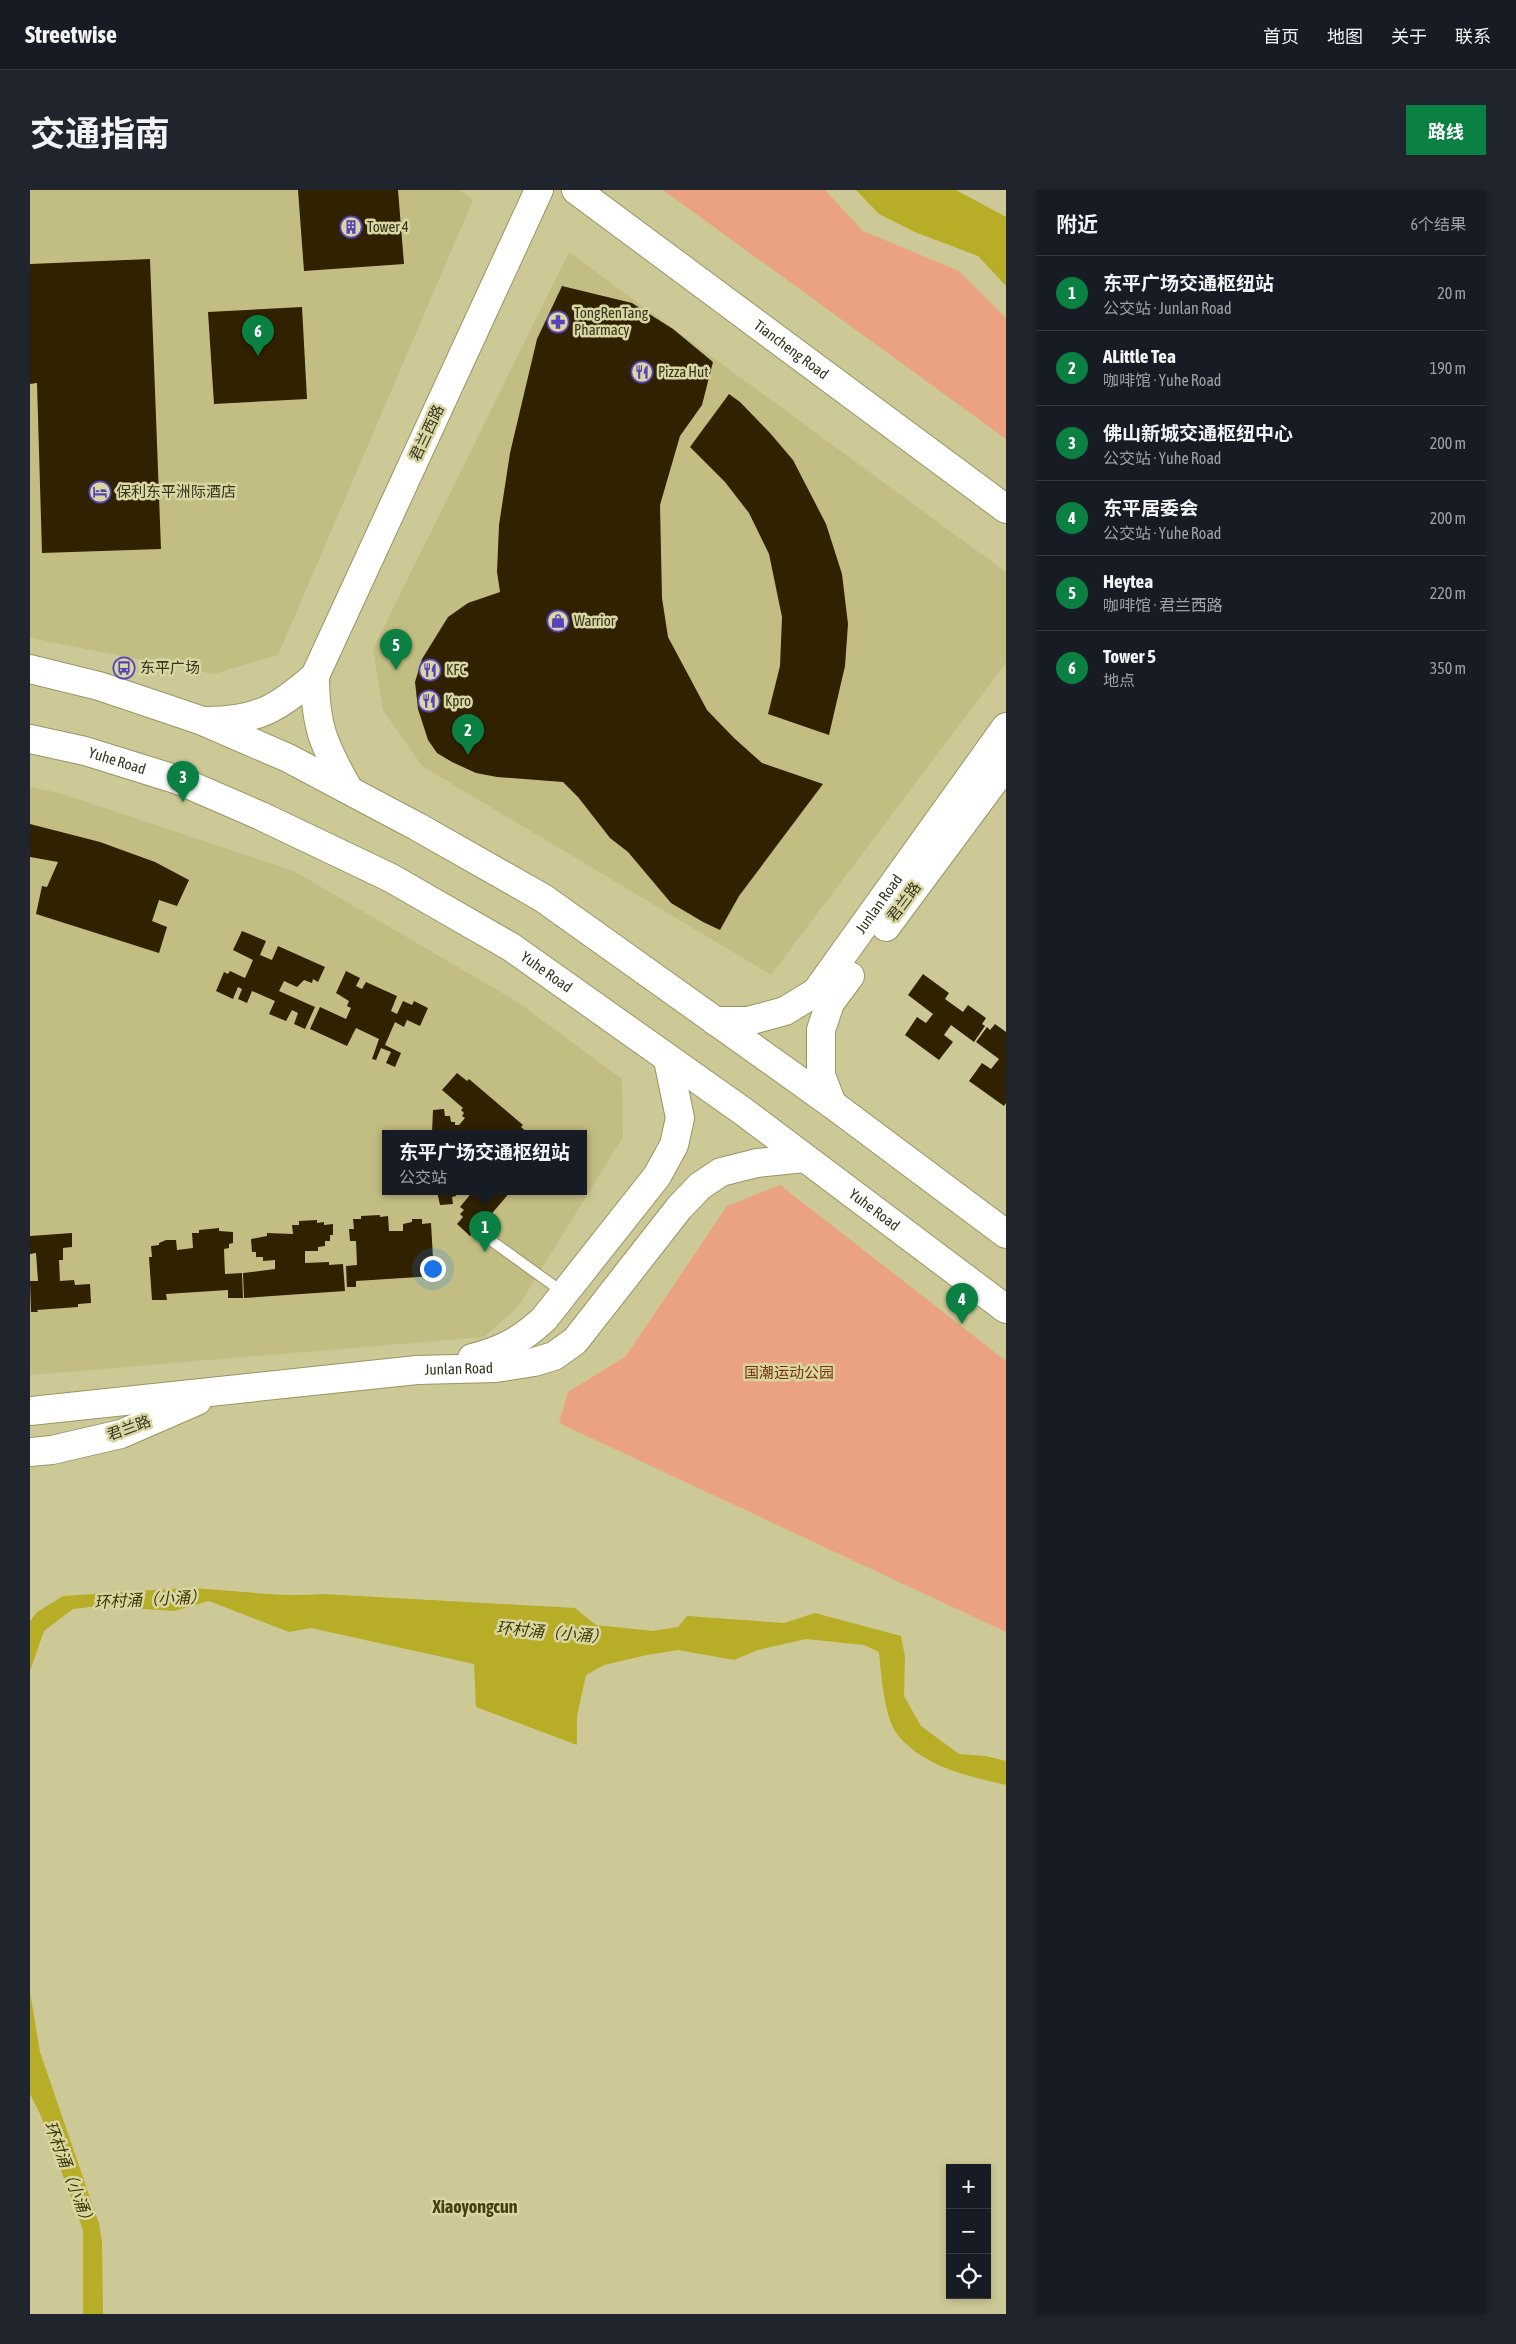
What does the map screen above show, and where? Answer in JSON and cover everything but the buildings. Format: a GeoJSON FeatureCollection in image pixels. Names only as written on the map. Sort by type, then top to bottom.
{"type":"FeatureCollection","features":[{"type":"Feature","properties":{"kind":"street","name":"君兰西路"},"geometry":{"type":"LineString","coordinates":[[315,676],[539,190]]}},
{"type":"Feature","properties":{"kind":"street","name":"Tiancheng Road"},"geometry":{"type":"LineString","coordinates":[[576,190],[1006,509]]}},
{"type":"Feature","properties":{"kind":"street"},"geometry":{"type":"LineString","coordinates":[[30,669],[99,686],[200,720],[288,758],[543,898],[832,1104],[1006,1234]]}},
{"type":"Feature","properties":{"kind":"street"},"geometry":{"type":"LineString","coordinates":[[200,720],[231,721],[264,713],[288,700],[315,676]]}},
{"type":"Feature","properties":{"kind":"street"},"geometry":{"type":"LineString","coordinates":[[315,676],[315,703],[318,726],[329,754],[349,790]]}},
{"type":"Feature","properties":{"kind":"street","name":"Junlan Road"},"geometry":{"type":"LineString","coordinates":[[715,1021],[748,1021],[785,1011],[816,992],[1006,727]]}},
{"type":"Feature","properties":{"kind":"street","name":"Yuhe Road"},"geometry":{"type":"LineString","coordinates":[[30,739],[85,751],[178,780],[261,816],[391,878],[512,947],[804,1158],[1006,1309]]}},
{"type":"Feature","properties":{"kind":"street","name":"君兰路"},"geometry":{"type":"LineString","coordinates":[[832,1104],[821,1074],[821,1030],[830,1003],[1006,765]]}},
{"type":"Feature","properties":{"kind":"street"},"geometry":{"type":"LineString","coordinates":[[417,1370],[498,1352],[524,1338],[544,1319],[565,1294],[657,1176],[674,1145],[680,1118],[668,1060]]}},
{"type":"Feature","properties":{"kind":"street","name":"Junlan Road"},"geometry":{"type":"LineString","coordinates":[[30,1411],[417,1370],[496,1368],[534,1362],[554,1356],[575,1341],[679,1208],[700,1186],[721,1172],[757,1163],[804,1158]]}},
{"type":"Feature","properties":{"kind":"street","name":"君兰路"},"geometry":{"type":"LineString","coordinates":[[30,1452],[52,1450],[120,1434],[223,1390]]}},
{"type":"Feature","properties":{"kind":"lane"},"geometry":{"type":"LineString","coordinates":[[482,1234],[565,1294]]}},
{"type":"Feature","properties":{"kind":"shaded area"},"geometry":{"type":"Polygon","coordinates":[[[30,190],[460,190],[473,200],[278,655],[214,674],[30,638],[30,190]]]}},
{"type":"Feature","properties":{"kind":"shaded area"},"geometry":{"type":"Polygon","coordinates":[[[569,252],[1006,572],[1006,663],[771,975],[422,766],[383,710],[373,649],[569,252]]]}},
{"type":"Feature","properties":{"kind":"shaded area"},"geometry":{"type":"Polygon","coordinates":[[[30,787],[63,794],[294,871],[516,1001],[622,1079],[623,1137],[518,1307],[484,1337],[30,1375],[30,787]]]}},
{"type":"Feature","properties":{"kind":"green space"},"geometry":{"type":"Polygon","coordinates":[[[663,190],[825,190],[863,231],[959,271],[1006,318],[1006,439],[663,190]]]}},
{"type":"Feature","properties":{"kind":"green space","name":"国潮运动公园"},"geometry":{"type":"Polygon","coordinates":[[[780,1185],[1006,1361],[1006,1632],[559,1423],[568,1392],[626,1356],[727,1206],[780,1185]]]}},
{"type":"Feature","properties":{"kind":"water"},"geometry":{"type":"Polygon","coordinates":[[[856,190],[956,190],[1006,217],[1006,286],[978,256],[915,232],[879,214],[856,190]]]}},
{"type":"Feature","properties":{"kind":"water","name":"环村涌（小涌）"},"geometry":{"type":"Polygon","coordinates":[[[184,1588],[271,1594],[323,1594],[575,1608],[596,1625],[653,1631],[678,1627],[687,1616],[784,1623],[815,1613],[901,1636],[905,1657],[904,1696],[921,1726],[959,1754],[986,1756],[1006,1761],[1006,1785],[962,1774],[947,1768],[920,1755],[908,1745],[897,1734],[889,1717],[884,1695],[879,1652],[864,1645],[806,1639],[758,1650],[734,1660],[678,1650],[604,1665],[586,1675],[577,1716],[577,1745],[476,1707],[474,1664],[311,1628],[289,1632],[209,1601],[174,1611],[98,1606],[73,1609],[44,1631],[30,1671],[30,1621],[37,1612],[63,1596],[184,1588]]]}},
{"type":"Feature","properties":{"kind":"water","name":"环村涌（小涌）"},"geometry":{"type":"Polygon","coordinates":[[[30,1992],[40,2052],[99,2224],[102,2241],[103,2314],[83,2314],[83,2230],[41,2116],[30,2094],[30,1992]]]}},
{"type":"Feature","properties":{"kind":"place","name":"Tower 4"},"geometry":{"type":"Point","coordinates":[351,227]}},
{"type":"Feature","properties":{"kind":"place","name":"TongRenTang Pharmacy"},"geometry":{"type":"Point","coordinates":[558,322]}},
{"type":"Feature","properties":{"kind":"place","name":"Tower 5"},"geometry":{"type":"Point","coordinates":[258,356]}},
{"type":"Feature","properties":{"kind":"place","name":"Pizza Hut"},"geometry":{"type":"Point","coordinates":[642,372]}},
{"type":"Feature","properties":{"kind":"place","name":"保利东平洲际酒店"},"geometry":{"type":"Point","coordinates":[100,492]}},
{"type":"Feature","properties":{"kind":"place","name":"Warrior"},"geometry":{"type":"Point","coordinates":[558,621]}},
{"type":"Feature","properties":{"kind":"place","name":"东平广场"},"geometry":{"type":"Point","coordinates":[124,668]}},
{"type":"Feature","properties":{"kind":"place","name":"Heytea"},"geometry":{"type":"Point","coordinates":[396,670]}},
{"type":"Feature","properties":{"kind":"place","name":"KFC"},"geometry":{"type":"Point","coordinates":[430,670]}},
{"type":"Feature","properties":{"kind":"place","name":"Kpro"},"geometry":{"type":"Point","coordinates":[429,701]}},
{"type":"Feature","properties":{"kind":"place","name":"ALittle Tea"},"geometry":{"type":"Point","coordinates":[468,755]}},
{"type":"Feature","properties":{"kind":"place","name":"佛山新城交通枢纽中心"},"geometry":{"type":"Point","coordinates":[183,802]}},
{"type":"Feature","properties":{"kind":"place","name":"东平广场交通枢纽站"},"geometry":{"type":"Point","coordinates":[485,1252]}},
{"type":"Feature","properties":{"kind":"place","name":"东平居委会"},"geometry":{"type":"Point","coordinates":[962,1324]}},
{"type":"Feature","properties":{"kind":"district","name":"Xiaoyongcun"},"geometry":{"type":"Point","coordinates":[475,2207]}}]}
